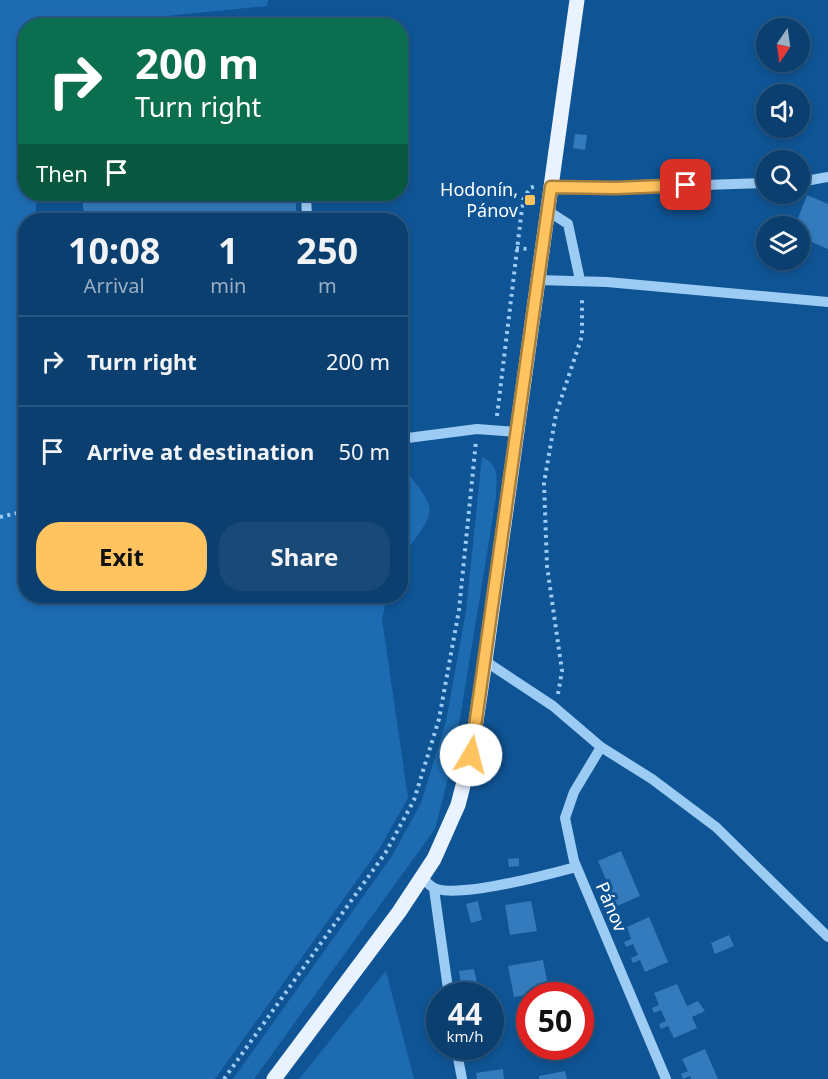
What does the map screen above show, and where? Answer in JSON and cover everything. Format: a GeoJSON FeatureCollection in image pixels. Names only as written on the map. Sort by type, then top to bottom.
{"type":"FeatureCollection","features":[{"type":"Feature","properties":{"kind":"main road"},"geometry":{"type":"LineString","coordinates":[[274,1079],[422,878],[448,830],[458,805],[471,755],[485,661],[577,0]]}},
{"type":"Feature","properties":{"kind":"street"},"geometry":{"type":"LineString","coordinates":[[810,180],[828,177]]}},
{"type":"Feature","properties":{"kind":"street"},"geometry":{"type":"LineString","coordinates":[[551,187],[617,188],[756,183]]}},
{"type":"Feature","properties":{"kind":"street"},"geometry":{"type":"LineString","coordinates":[[548,211],[568,224],[580,280]]}},
{"type":"Feature","properties":{"kind":"street"},"geometry":{"type":"LineString","coordinates":[[538,280],[580,280],[828,302]]}},
{"type":"Feature","properties":{"kind":"street"},"geometry":{"type":"LineString","coordinates":[[408,438],[477,429],[517,432]]}},
{"type":"Feature","properties":{"kind":"street"},"geometry":{"type":"LineString","coordinates":[[485,661],[553,706],[601,747],[652,779],[716,827],[828,937]]}},
{"type":"Feature","properties":{"kind":"street","name":"Pánov"},"geometry":{"type":"LineString","coordinates":[[601,747],[574,792],[565,818],[576,867],[666,1079]]}},
{"type":"Feature","properties":{"kind":"street"},"geometry":{"type":"LineString","coordinates":[[422,878],[434,889],[447,891],[517,883],[576,867]]}},
{"type":"Feature","properties":{"kind":"street"},"geometry":{"type":"LineString","coordinates":[[434,889],[447,982]]}},
{"type":"Feature","properties":{"kind":"street"},"geometry":{"type":"LineString","coordinates":[[458,1060],[462,1079]]}},
{"type":"Feature","properties":{"kind":"path"},"geometry":{"type":"LineString","coordinates":[[496,429],[516,248],[526,193],[536,186],[551,187]]}},
{"type":"Feature","properties":{"kind":"path"},"geometry":{"type":"LineString","coordinates":[[553,706],[561,686],[562,671],[546,555],[544,483],[556,414],[582,336],[580,280]]}},
{"type":"Feature","properties":{"kind":"path"},"geometry":{"type":"LineString","coordinates":[[224,1079],[380,862],[414,800],[439,719],[459,610],[477,429]]}},
{"type":"Feature","properties":{"kind":"path"},"geometry":{"type":"LineString","coordinates":[[0,517],[18,513]]}},
{"type":"Feature","properties":{"kind":"shaded area"},"geometry":{"type":"Polygon","coordinates":[[[0,0],[268,0],[267,6],[148,18],[18,18],[18,201],[36,201],[36,213],[18,213],[18,603],[385,603],[382,619],[408,798],[380,848],[215,1079],[0,1079],[0,0]]]}},
{"type":"Feature","properties":{"kind":"shaded area"},"geometry":{"type":"Polygon","coordinates":[[[482,457],[488,460],[495,469],[496,498],[454,755],[435,829],[254,1079],[233,1079],[392,856],[421,803],[446,721],[466,611],[482,457]]]}},
{"type":"Feature","properties":{"kind":"shaded area"},"geometry":{"type":"Polygon","coordinates":[[[408,474],[428,503],[430,512],[422,530],[408,549],[408,474]]]}},
{"type":"Feature","properties":{"kind":"shaded area"},"geometry":{"type":"Polygon","coordinates":[[[386,971],[414,1079],[299,1079],[386,971]]]}},
{"type":"Feature","properties":{"kind":"building"},"geometry":{"type":"Polygon","coordinates":[[[575,134],[587,135],[585,150],[573,148],[575,134]]]}},
{"type":"Feature","properties":{"kind":"building"},"geometry":{"type":"Polygon","coordinates":[[[810,196],[828,204],[828,249],[810,241],[810,216],[799,216],[804,204],[810,204],[810,196]]]}},
{"type":"Feature","properties":{"kind":"building"},"geometry":{"type":"Polygon","coordinates":[[[83,201],[296,201],[296,213],[83,213],[83,201]]]}},
{"type":"Feature","properties":{"kind":"building"},"geometry":{"type":"Polygon","coordinates":[[[621,851],[640,896],[617,906],[598,861],[621,851]]]}},
{"type":"Feature","properties":{"kind":"building"},"geometry":{"type":"Polygon","coordinates":[[[519,858],[519,866],[509,867],[508,859],[519,858]]]}},
{"type":"Feature","properties":{"kind":"building"},"geometry":{"type":"Polygon","coordinates":[[[478,901],[482,920],[471,923],[466,904],[478,901]]]}},
{"type":"Feature","properties":{"kind":"building"},"geometry":{"type":"Polygon","coordinates":[[[531,901],[537,931],[510,935],[505,905],[531,901]]]}},
{"type":"Feature","properties":{"kind":"building"},"geometry":{"type":"Polygon","coordinates":[[[649,917],[668,962],[645,972],[640,960],[633,963],[631,958],[638,955],[633,944],[626,947],[624,942],[631,939],[627,927],[649,917]]]}},
{"type":"Feature","properties":{"kind":"building"},"geometry":{"type":"Polygon","coordinates":[[[729,935],[734,946],[715,954],[711,943],[729,935]]]}},
{"type":"Feature","properties":{"kind":"building"},"geometry":{"type":"Polygon","coordinates":[[[543,960],[547,982],[516,982],[516,997],[514,997],[508,966],[543,960]]]}},
{"type":"Feature","properties":{"kind":"building"},"geometry":{"type":"Polygon","coordinates":[[[474,969],[477,982],[461,982],[459,971],[474,969]]]}},
{"type":"Feature","properties":{"kind":"building"},"geometry":{"type":"Polygon","coordinates":[[[677,984],[687,1006],[698,1001],[705,1011],[692,1017],[697,1028],[674,1038],[668,1026],[661,1029],[659,1024],[666,1021],[661,1010],[654,1013],[652,1008],[659,1005],[654,993],[677,984]]]}},
{"type":"Feature","properties":{"kind":"building"},"geometry":{"type":"Polygon","coordinates":[[[705,1049],[718,1079],[691,1079],[690,1076],[683,1079],[681,1074],[688,1071],[682,1059],[705,1049]]]}},
{"type":"Feature","properties":{"kind":"building"},"geometry":{"type":"Polygon","coordinates":[[[503,1069],[504,1079],[477,1079],[476,1073],[503,1069]]]}},
{"type":"Feature","properties":{"kind":"building"},"geometry":{"type":"Polygon","coordinates":[[[565,1071],[567,1079],[539,1079],[539,1076],[565,1071]]]}},
{"type":"Feature","properties":{"kind":"place","name":"Hodonín, Pánov"},"geometry":{"type":"Point","coordinates":[530,200]}},
{"type":"Feature","properties":{"kind":"route"},"geometry":{"type":"LineString","coordinates":[[471,755],[551,187],[617,188],[686,185]]}}]}
